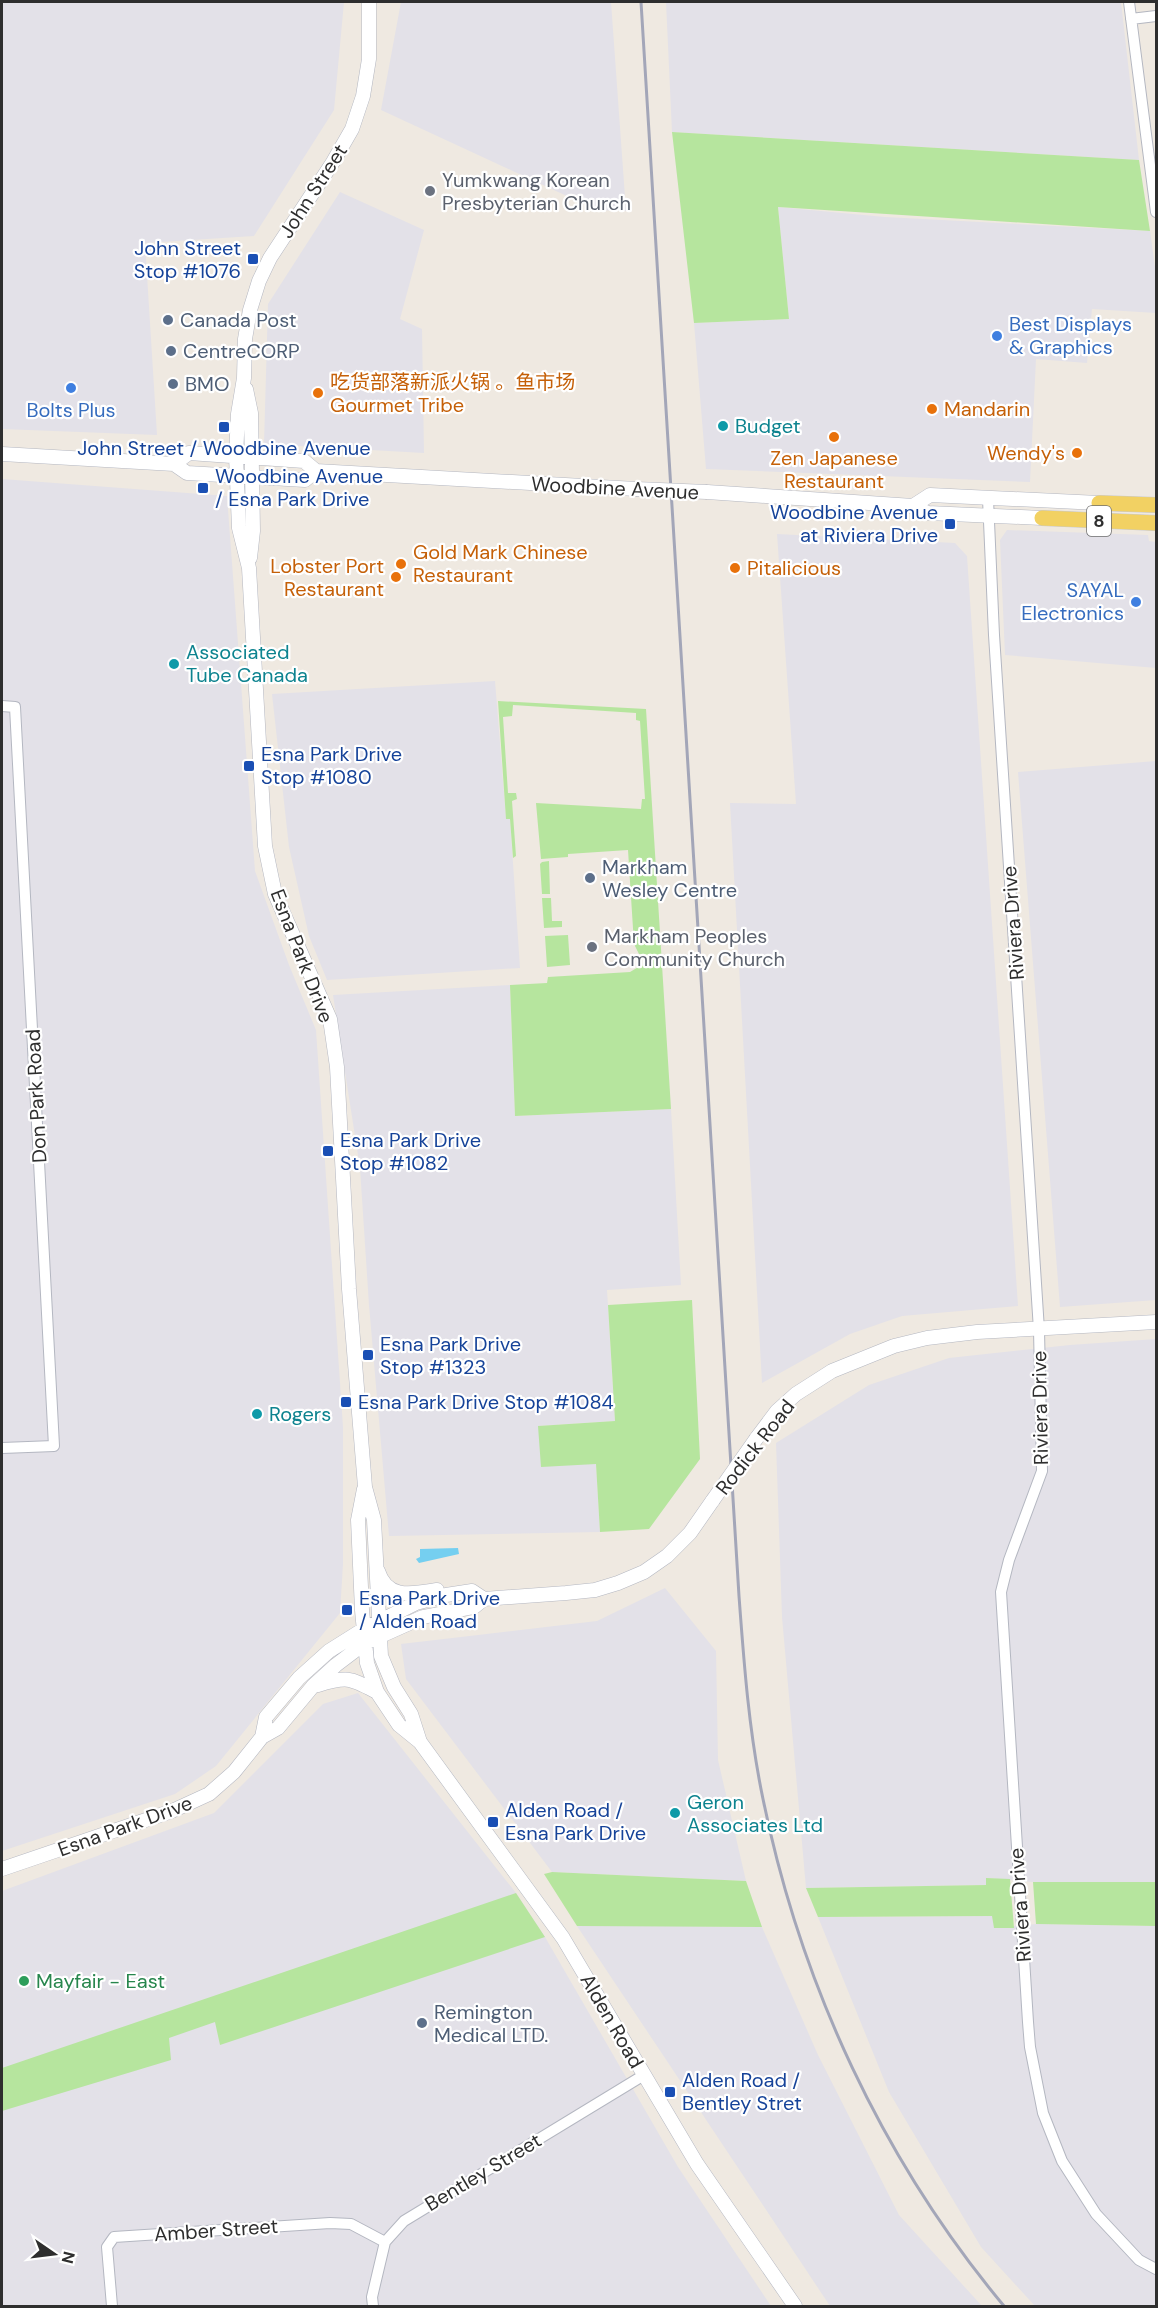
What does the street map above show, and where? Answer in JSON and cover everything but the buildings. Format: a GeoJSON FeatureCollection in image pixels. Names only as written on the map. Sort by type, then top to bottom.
{"type":"FeatureCollection","features":[{"type":"Feature","properties":{"kind":"main road","name":"John Street"},"geometry":{"type":"LineString","coordinates":[[237,477],[238,414],[244,378],[245,339],[250,310],[259,281],[270,258],[347,137],[363,96],[369,59],[369,2]]}},
{"type":"Feature","properties":{"kind":"main road","name":"John Street"},"geometry":{"type":"LineString","coordinates":[[244,378],[251,413],[252,477]]}},
{"type":"Feature","properties":{"kind":"main road","name":"Woodbine Avenue"},"geometry":{"type":"LineString","coordinates":[[174,464],[189,453],[304,461],[316,471],[706,492],[913,506],[928,513],[1156,523]]}},
{"type":"Feature","properties":{"kind":"main road","name":"Woodbine Avenue"},"geometry":{"type":"LineString","coordinates":[[2,454],[174,464],[187,473],[237,477],[305,480],[316,471]]}},
{"type":"Feature","properties":{"kind":"main road","name":"Esna Park Drive"},"geometry":{"type":"LineString","coordinates":[[2,1869],[197,1801],[222,1785],[262,1737],[278,1728],[313,1686],[365,1643],[379,1628],[374,1521],[364,1487],[348,1279],[337,1067],[330,1019],[275,894],[265,846],[249,568],[239,528],[237,477]]}},
{"type":"Feature","properties":{"kind":"main road","name":"Esna Park Drive"},"geometry":{"type":"LineString","coordinates":[[249,568],[254,531],[252,477]]}},
{"type":"Feature","properties":{"kind":"main road","name":"Woodbine Avenue"},"geometry":{"type":"LineString","coordinates":[[913,506],[930,495],[1156,505]]}},
{"type":"Feature","properties":{"kind":"main road"},"geometry":{"type":"LineString","coordinates":[[1133,522],[1136,504]]}},
{"type":"Feature","properties":{"kind":"main road","name":"Rodick Road"},"geometry":{"type":"LineString","coordinates":[[379,1628],[474,1607],[484,1599],[595,1590],[635,1576],[667,1556],[681,1543],[777,1411],[796,1394],[831,1371],[864,1357],[927,1338],[977,1332],[1156,1322]]}},
{"type":"Feature","properties":{"kind":"main road","name":"Esna Park Drive"},"geometry":{"type":"LineString","coordinates":[[364,1487],[358,1520],[364,1629]]}},
{"type":"Feature","properties":{"kind":"main road"},"geometry":{"type":"LineString","coordinates":[[376,1565],[381,1582],[393,1590],[408,1594],[441,1590],[472,1591],[484,1599]]}},
{"type":"Feature","properties":{"kind":"main road"},"geometry":{"type":"LineString","coordinates":[[379,1628],[417,1603],[472,1591]]}},
{"type":"Feature","properties":{"kind":"main road","name":"Esna Park Drive"},"geometry":{"type":"LineString","coordinates":[[262,1737],[266,1717],[299,1678],[329,1651],[364,1629],[379,1628]]}},
{"type":"Feature","properties":{"kind":"main road","name":"Alden Road"},"geometry":{"type":"LineString","coordinates":[[379,1628],[381,1656],[394,1687],[411,1714],[420,1742]]}},
{"type":"Feature","properties":{"kind":"main road","name":"Alden Road"},"geometry":{"type":"LineString","coordinates":[[364,1629],[367,1663],[377,1692],[399,1725],[420,1742],[547,1914],[574,1954],[697,2164],[795,2307]]}},
{"type":"Feature","properties":{"kind":"main road"},"geometry":{"type":"LineString","coordinates":[[313,1686],[338,1679],[351,1679],[377,1692]]}},
{"type":"Feature","properties":{"kind":"street"},"geometry":{"type":"LineString","coordinates":[[1129,2],[1156,212]]}},
{"type":"Feature","properties":{"kind":"street"},"geometry":{"type":"LineString","coordinates":[[1131,19],[1156,16]]}},
{"type":"Feature","properties":{"kind":"street","name":"Riviera Drive"},"geometry":{"type":"LineString","coordinates":[[988,499],[994,635],[1039,1330],[1042,1471],[1009,1560],[1001,1592],[1030,2047],[1043,2113],[1062,2162],[1096,2214],[1138,2260],[1156,2269]]}},
{"type":"Feature","properties":{"kind":"street","name":"Don Park Road"},"geometry":{"type":"LineString","coordinates":[[2,706],[15,707],[54,1446],[2,1448]]}},
{"type":"Feature","properties":{"kind":"street","name":"Bentley Street"},"geometry":{"type":"LineString","coordinates":[[373,2307],[372,2297],[385,2242],[404,2221],[644,2075]]}},
{"type":"Feature","properties":{"kind":"street","name":"Amber Street"},"geometry":{"type":"LineString","coordinates":[[112,2307],[107,2247],[114,2236],[330,2223],[351,2224],[385,2242]]}},
{"type":"Feature","properties":{"kind":"shaded area"},"geometry":{"type":"Polygon","coordinates":[[[2,2],[344,2],[334,110],[254,236],[145,243],[157,435],[2,429],[2,2]]]}},
{"type":"Feature","properties":{"kind":"shaded area"},"geometry":{"type":"Polygon","coordinates":[[[401,2],[611,2],[626,211],[597,210],[381,110],[401,2]]]}},
{"type":"Feature","properties":{"kind":"shaded area"},"geometry":{"type":"Polygon","coordinates":[[[666,2],[1121,2],[1139,160],[672,132],[666,2]]]}},
{"type":"Feature","properties":{"kind":"shaded area"},"geometry":{"type":"Polygon","coordinates":[[[340,192],[424,230],[400,319],[422,329],[424,453],[264,444],[268,304],[340,192]]]}},
{"type":"Feature","properties":{"kind":"shaded area"},"geometry":{"type":"Polygon","coordinates":[[[778,207],[885,217],[1150,231],[1156,274],[1156,313],[1092,309],[1087,363],[1036,359],[1030,482],[706,469],[694,323],[789,319],[778,207]]]}},
{"type":"Feature","properties":{"kind":"shaded area"},"geometry":{"type":"Polygon","coordinates":[[[2,479],[227,496],[255,871],[289,965],[316,1030],[343,1427],[343,1564],[340,1613],[216,1766],[175,1794],[2,1851],[2,479]]]}},
{"type":"Feature","properties":{"kind":"shaded area"},"geometry":{"type":"Polygon","coordinates":[[[1007,530],[1148,535],[1149,541],[1156,542],[1156,668],[1005,655],[1000,540],[1007,530]]]}},
{"type":"Feature","properties":{"kind":"shaded area"},"geometry":{"type":"Polygon","coordinates":[[[777,534],[955,543],[967,556],[1018,1306],[902,1316],[850,1334],[762,1383],[730,803],[796,804],[777,534]]]}},
{"type":"Feature","properties":{"kind":"shaded area"},"geometry":{"type":"Polygon","coordinates":[[[495,681],[506,818],[510,818],[520,968],[327,980],[309,936],[289,847],[272,694],[495,681]]]}},
{"type":"Feature","properties":{"kind":"shaded area"},"geometry":{"type":"Polygon","coordinates":[[[1156,761],[1156,1300],[1060,1307],[1018,772],[1156,761]]]}},
{"type":"Feature","properties":{"kind":"shaded area"},"geometry":{"type":"Polygon","coordinates":[[[510,985],[515,1116],[671,1109],[681,1285],[607,1290],[615,1421],[538,1426],[596,1463],[600,1532],[389,1536],[360,1168],[333,995],[510,985]]]}},
{"type":"Feature","properties":{"kind":"shaded area"},"geometry":{"type":"Polygon","coordinates":[[[1156,1339],[1156,1882],[1033,1882],[987,1878],[987,1885],[806,1888],[782,1617],[776,1443],[869,1385],[949,1358],[1070,1345],[1156,1339]]]}},
{"type":"Feature","properties":{"kind":"shaded area"},"geometry":{"type":"Polygon","coordinates":[[[665,1588],[716,1651],[718,1760],[746,1881],[552,1872],[406,1679],[401,1644],[597,1621],[665,1588]]]}},
{"type":"Feature","properties":{"kind":"shaded area"},"geometry":{"type":"Polygon","coordinates":[[[358,1693],[516,1893],[545,1937],[678,2167],[771,2306],[2,2306],[2,1891],[214,1813],[323,1704],[358,1693]]]}},
{"type":"Feature","properties":{"kind":"shaded area"},"geometry":{"type":"Polygon","coordinates":[[[993,1916],[995,1928],[1036,1924],[1156,1926],[1156,2306],[1035,2306],[981,2247],[889,2092],[818,1917],[993,1916]]]}},
{"type":"Feature","properties":{"kind":"shaded area"},"geometry":{"type":"Polygon","coordinates":[[[577,1926],[762,1927],[818,2055],[899,2215],[982,2306],[830,2306],[577,1926]]]}},
{"type":"Feature","properties":{"kind":"green space"},"geometry":{"type":"Polygon","coordinates":[[[672,132],[1139,160],[1150,231],[778,207],[789,319],[694,323],[672,132]]]}},
{"type":"Feature","properties":{"kind":"green space"},"geometry":{"type":"Polygon","coordinates":[[[498,701],[646,709],[671,1109],[515,1116],[510,985],[547,983],[548,977],[630,972],[640,966],[649,965],[649,955],[639,954],[634,944],[628,850],[568,854],[568,857],[541,859],[536,803],[641,809],[642,799],[645,799],[640,721],[636,720],[636,713],[513,705],[512,716],[503,717],[508,793],[516,793],[517,799],[512,801],[516,856],[513,858],[510,819],[506,819],[498,701]]]}},
{"type":"Feature","properties":{"kind":"green space"},"geometry":{"type":"Polygon","coordinates":[[[549,861],[550,894],[542,894],[540,864],[549,861]]]}},
{"type":"Feature","properties":{"kind":"green space"},"geometry":{"type":"Polygon","coordinates":[[[542,898],[551,898],[552,921],[562,921],[562,927],[544,928],[542,898]]]}},
{"type":"Feature","properties":{"kind":"green space"},"geometry":{"type":"Polygon","coordinates":[[[568,935],[570,965],[547,967],[545,936],[568,935]]]}},
{"type":"Feature","properties":{"kind":"green space"},"geometry":{"type":"Polygon","coordinates":[[[692,1300],[700,1459],[649,1529],[600,1532],[596,1464],[541,1467],[538,1426],[615,1421],[608,1305],[692,1300]]]}},
{"type":"Feature","properties":{"kind":"green space"},"geometry":{"type":"Polygon","coordinates":[[[552,1872],[746,1881],[762,1927],[577,1926],[544,1874],[552,1872]]]}},
{"type":"Feature","properties":{"kind":"green space"},"geometry":{"type":"Polygon","coordinates":[[[986,1878],[1010,1879],[1014,1928],[994,1928],[992,1916],[818,1917],[806,1888],[986,1885],[986,1878]]]}},
{"type":"Feature","properties":{"kind":"green space"},"geometry":{"type":"Polygon","coordinates":[[[1033,1882],[1156,1882],[1156,1926],[1036,1924],[1033,1882]]]}},
{"type":"Feature","properties":{"kind":"green space"},"geometry":{"type":"Polygon","coordinates":[[[516,1893],[545,1937],[220,2045],[215,2022],[169,2038],[171,2060],[2,2111],[2,2068],[516,1893]]]}},
{"type":"Feature","properties":{"kind":"water"},"geometry":{"type":"Polygon","coordinates":[[[458,1548],[459,1554],[419,1563],[416,1559],[420,1557],[420,1549],[458,1548]]]}},
{"type":"Feature","properties":{"kind":"railway"},"geometry":{"type":"LineString","coordinates":[[641,2],[739,1596],[754,1749],[779,1868],[824,2003],[852,2068],[921,2192],[960,2250],[1004,2306]]}},
{"type":"Feature","properties":{"kind":"place","name":"Yumkwang Korean Presbyterian Church"},"geometry":{"type":"Point","coordinates":[430,191]}},
{"type":"Feature","properties":{"kind":"place","name":"John Street Stop #1076"},"geometry":{"type":"Point","coordinates":[253,259]}},
{"type":"Feature","properties":{"kind":"place","name":"Canada Post"},"geometry":{"type":"Point","coordinates":[168,320]}},
{"type":"Feature","properties":{"kind":"place","name":"Best Displays & Graphics"},"geometry":{"type":"Point","coordinates":[997,336]}},
{"type":"Feature","properties":{"kind":"place","name":"CentreCORP"},"geometry":{"type":"Point","coordinates":[171,351]}},
{"type":"Feature","properties":{"kind":"place","name":"BMO"},"geometry":{"type":"Point","coordinates":[173,384]}},
{"type":"Feature","properties":{"kind":"place","name":"Bolts Plus"},"geometry":{"type":"Point","coordinates":[71,388]}},
{"type":"Feature","properties":{"kind":"place","name":"吃货部落新派火锅 。鱼市场 Gourmet Tribe"},"geometry":{"type":"Point","coordinates":[318,393]}},
{"type":"Feature","properties":{"kind":"place","name":"Mandarin"},"geometry":{"type":"Point","coordinates":[932,409]}},
{"type":"Feature","properties":{"kind":"place","name":"Budget"},"geometry":{"type":"Point","coordinates":[723,426]}},
{"type":"Feature","properties":{"kind":"place","name":"John Street / Woodbine Avenue"},"geometry":{"type":"Point","coordinates":[224,427]}},
{"type":"Feature","properties":{"kind":"place","name":"Zen Japanese Restaurant"},"geometry":{"type":"Point","coordinates":[834,437]}},
{"type":"Feature","properties":{"kind":"place","name":"Wendy's"},"geometry":{"type":"Point","coordinates":[1077,453]}},
{"type":"Feature","properties":{"kind":"place","name":"Woodbine Avenue / Esna Park Drive"},"geometry":{"type":"Point","coordinates":[203,488]}},
{"type":"Feature","properties":{"kind":"place","name":"Woodbine Avenue at Riviera Drive"},"geometry":{"type":"Point","coordinates":[950,524]}},
{"type":"Feature","properties":{"kind":"place","name":"Gold Mark Chinese Restaurant"},"geometry":{"type":"Point","coordinates":[401,564]}},
{"type":"Feature","properties":{"kind":"place","name":"Pitalicious"},"geometry":{"type":"Point","coordinates":[735,568]}},
{"type":"Feature","properties":{"kind":"place","name":"Lobster Port Restaurant"},"geometry":{"type":"Point","coordinates":[396,577]}},
{"type":"Feature","properties":{"kind":"place","name":"SAYAL Electronics"},"geometry":{"type":"Point","coordinates":[1136,602]}},
{"type":"Feature","properties":{"kind":"place","name":"Associated Tube Canada"},"geometry":{"type":"Point","coordinates":[174,664]}},
{"type":"Feature","properties":{"kind":"place","name":"Esna Park Drive Stop #1080"},"geometry":{"type":"Point","coordinates":[249,766]}},
{"type":"Feature","properties":{"kind":"place","name":"Markham Wesley Centre"},"geometry":{"type":"Point","coordinates":[590,878]}},
{"type":"Feature","properties":{"kind":"place","name":"Markham Peoples Community Church"},"geometry":{"type":"Point","coordinates":[592,947]}},
{"type":"Feature","properties":{"kind":"place","name":"Esna Park Drive Stop #1082"},"geometry":{"type":"Point","coordinates":[328,1151]}},
{"type":"Feature","properties":{"kind":"place","name":"Esna Park Drive Stop #1323"},"geometry":{"type":"Point","coordinates":[368,1355]}},
{"type":"Feature","properties":{"kind":"place","name":"Esna Park Drive Stop #1084"},"geometry":{"type":"Point","coordinates":[346,1402]}},
{"type":"Feature","properties":{"kind":"place","name":"Rogers"},"geometry":{"type":"Point","coordinates":[257,1414]}},
{"type":"Feature","properties":{"kind":"place","name":"Esna Park Drive / Alden Road"},"geometry":{"type":"Point","coordinates":[347,1610]}},
{"type":"Feature","properties":{"kind":"place","name":"Geron Associates Ltd"},"geometry":{"type":"Point","coordinates":[675,1813]}},
{"type":"Feature","properties":{"kind":"place","name":"Alden Road / Esna Park Drive"},"geometry":{"type":"Point","coordinates":[493,1822]}},
{"type":"Feature","properties":{"kind":"place","name":"Mayfair - East"},"geometry":{"type":"Point","coordinates":[24,1981]}},
{"type":"Feature","properties":{"kind":"place","name":"Remington Medical LTD."},"geometry":{"type":"Point","coordinates":[422,2023]}},
{"type":"Feature","properties":{"kind":"place","name":"Alden Road / Bentley Stret"},"geometry":{"type":"Point","coordinates":[670,2092]}}]}
